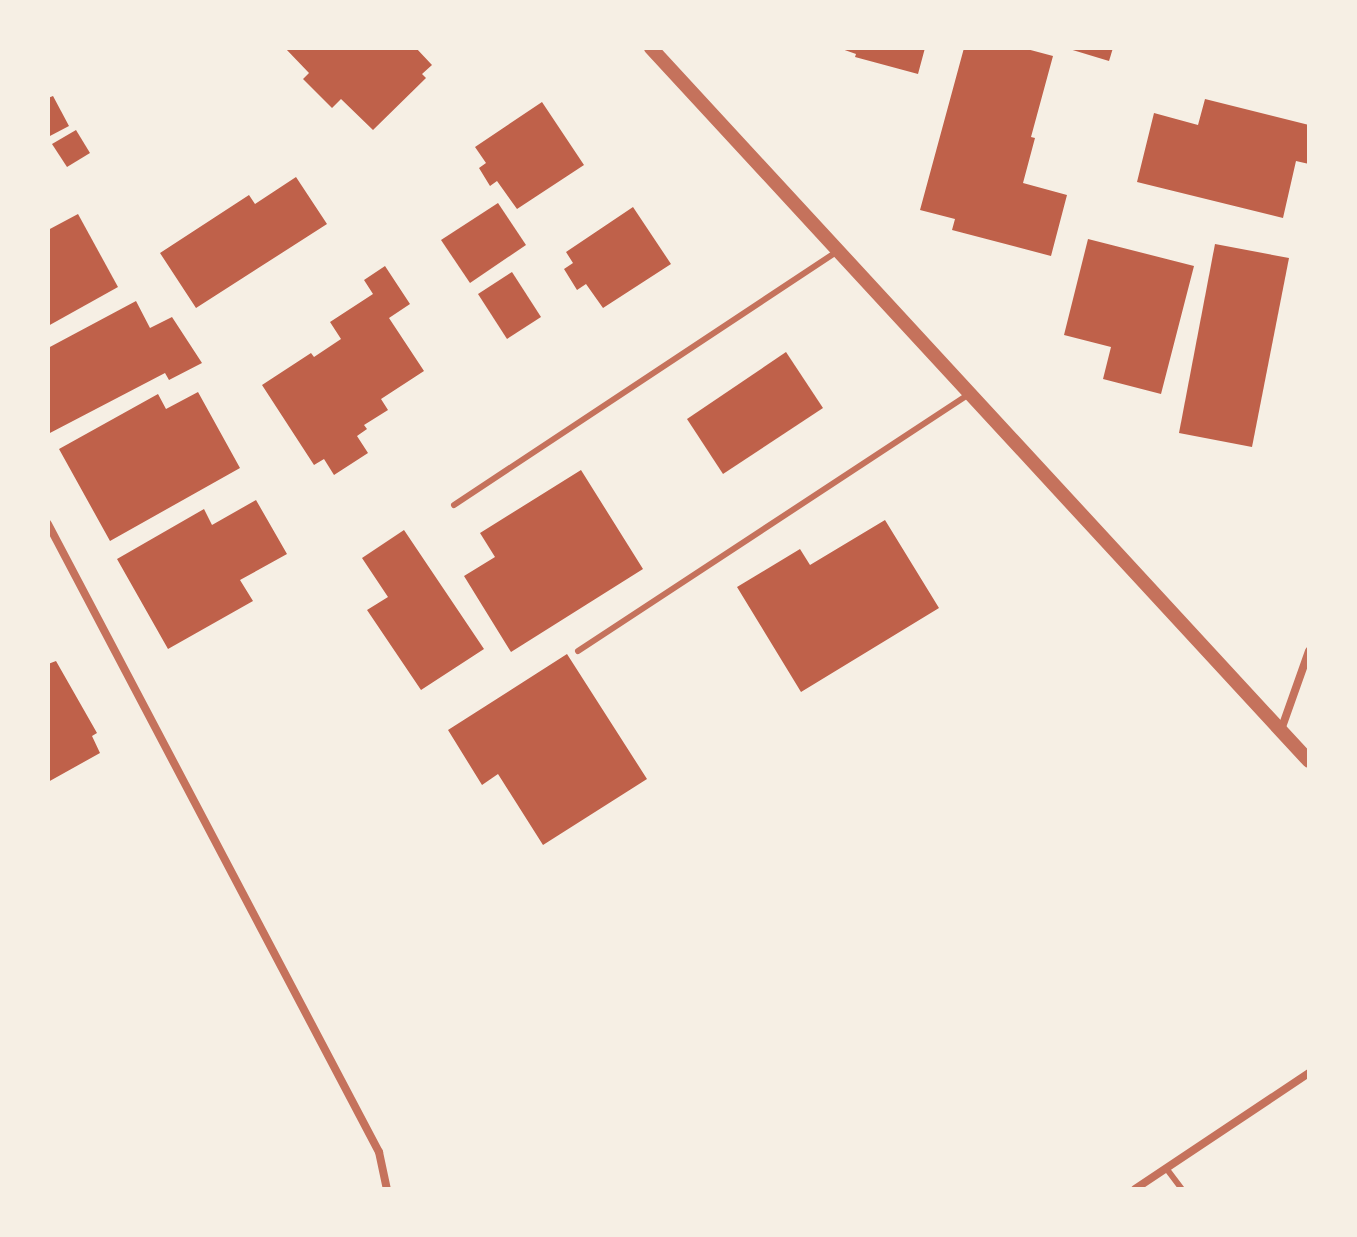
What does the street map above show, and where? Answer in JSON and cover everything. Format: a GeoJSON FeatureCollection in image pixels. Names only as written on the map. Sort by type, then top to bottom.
{"type":"FeatureCollection","features":[{"type":"Feature","properties":{"kind":"street"},"geometry":{"type":"LineString","coordinates":[[651,48],[1309,761]]}},
{"type":"Feature","properties":{"kind":"street"},"geometry":{"type":"LineString","coordinates":[[48,524],[379,1152],[387,1189]]}},
{"type":"Feature","properties":{"kind":"street"},"geometry":{"type":"LineString","coordinates":[[1281,731],[1309,651]]}},
{"type":"Feature","properties":{"kind":"street"},"geometry":{"type":"LineString","coordinates":[[1135,1189],[1309,1073]]}},
{"type":"Feature","properties":{"kind":"lane"},"geometry":{"type":"LineString","coordinates":[[454,505],[839,250]]}},
{"type":"Feature","properties":{"kind":"lane"},"geometry":{"type":"LineString","coordinates":[[578,651],[969,394]]}},
{"type":"Feature","properties":{"kind":"lane"},"geometry":{"type":"LineString","coordinates":[[1166,1168],[1182,1189]]}},
{"type":"Feature","properties":{"kind":"building"},"geometry":{"type":"Polygon","coordinates":[[[285,48],[416,48],[432,65],[422,74],[426,78],[373,130],[341,99],[332,108],[303,79],[309,73],[285,48]]]}},
{"type":"Feature","properties":{"kind":"building"},"geometry":{"type":"Polygon","coordinates":[[[839,48],[925,48],[918,74],[855,57],[856,54],[839,48]]]}},
{"type":"Feature","properties":{"kind":"building"},"geometry":{"type":"Polygon","coordinates":[[[964,48],[1023,48],[1053,56],[1031,137],[1035,138],[1023,183],[1067,195],[1051,256],[952,230],[955,219],[920,210],[964,48]]]}},
{"type":"Feature","properties":{"kind":"building"},"geometry":{"type":"Polygon","coordinates":[[[1066,48],[1113,48],[1109,61],[1066,48]]]}},
{"type":"Feature","properties":{"kind":"building"},"geometry":{"type":"Polygon","coordinates":[[[53,96],[69,126],[48,137],[48,98],[53,96]]]}},
{"type":"Feature","properties":{"kind":"building"},"geometry":{"type":"Polygon","coordinates":[[[1205,99],[1309,125],[1309,164],[1296,161],[1283,218],[1137,182],[1154,113],[1198,125],[1205,99]]]}},
{"type":"Feature","properties":{"kind":"building"},"geometry":{"type":"Polygon","coordinates":[[[542,102],[584,165],[517,209],[497,181],[490,186],[479,168],[486,163],[475,147],[542,102]]]}},
{"type":"Feature","properties":{"kind":"building"},"geometry":{"type":"Polygon","coordinates":[[[76,130],[90,153],[67,167],[52,144],[76,130]]]}},
{"type":"Feature","properties":{"kind":"building"},"geometry":{"type":"Polygon","coordinates":[[[296,177],[327,224],[196,308],[160,253],[249,195],[255,204],[296,177]]]}},
{"type":"Feature","properties":{"kind":"building"},"geometry":{"type":"Polygon","coordinates":[[[498,203],[526,245],[470,283],[441,240],[498,203]]]}},
{"type":"Feature","properties":{"kind":"building"},"geometry":{"type":"Polygon","coordinates":[[[633,207],[671,264],[603,308],[586,284],[577,290],[564,269],[573,263],[566,252],[633,207]]]}},
{"type":"Feature","properties":{"kind":"building"},"geometry":{"type":"Polygon","coordinates":[[[78,214],[118,287],[48,326],[48,230],[78,214]]]}},
{"type":"Feature","properties":{"kind":"building"},"geometry":{"type":"Polygon","coordinates":[[[1088,239],[1194,266],[1161,394],[1103,379],[1111,347],[1064,335],[1088,239]]]}},
{"type":"Feature","properties":{"kind":"building"},"geometry":{"type":"Polygon","coordinates":[[[1215,244],[1289,258],[1252,447],[1179,433],[1215,244]]]}},
{"type":"Feature","properties":{"kind":"building"},"geometry":{"type":"Polygon","coordinates":[[[385,266],[410,304],[389,318],[424,371],[381,399],[388,410],[364,425],[367,429],[357,436],[368,453],[334,475],[324,459],[314,465],[262,385],[311,353],[314,357],[341,339],[330,322],[373,294],[364,280],[385,266]]]}},
{"type":"Feature","properties":{"kind":"building"},"geometry":{"type":"Polygon","coordinates":[[[512,272],[541,317],[507,339],[478,294],[512,272]]]}},
{"type":"Feature","properties":{"kind":"building"},"geometry":{"type":"Polygon","coordinates":[[[136,301],[150,328],[172,317],[202,363],[169,380],[165,373],[48,434],[48,348],[136,301]]]}},
{"type":"Feature","properties":{"kind":"building"},"geometry":{"type":"Polygon","coordinates":[[[786,352],[823,408],[723,474],[687,419],[786,352]]]}},
{"type":"Feature","properties":{"kind":"building"},"geometry":{"type":"Polygon","coordinates":[[[198,392],[240,468],[110,541],[59,449],[158,394],[166,409],[198,392]]]}},
{"type":"Feature","properties":{"kind":"building"},"geometry":{"type":"Polygon","coordinates":[[[581,470],[643,569],[511,652],[464,576],[495,557],[480,533],[581,470]]]}},
{"type":"Feature","properties":{"kind":"building"},"geometry":{"type":"Polygon","coordinates":[[[256,500],[287,554],[240,580],[253,601],[168,649],[117,559],[204,509],[212,525],[256,500]]]}},
{"type":"Feature","properties":{"kind":"building"},"geometry":{"type":"Polygon","coordinates":[[[885,520],[939,608],[801,692],[737,587],[800,549],[810,565],[885,520]]]}},
{"type":"Feature","properties":{"kind":"building"},"geometry":{"type":"Polygon","coordinates":[[[404,530],[484,649],[421,690],[367,610],[388,597],[362,558],[404,530]]]}},
{"type":"Feature","properties":{"kind":"building"},"geometry":{"type":"Polygon","coordinates":[[[567,654],[647,779],[543,845],[498,774],[482,785],[448,730],[567,654]]]}},
{"type":"Feature","properties":{"kind":"building"},"geometry":{"type":"Polygon","coordinates":[[[56,661],[97,733],[92,736],[100,753],[48,782],[48,664],[56,661]]]}}]}
